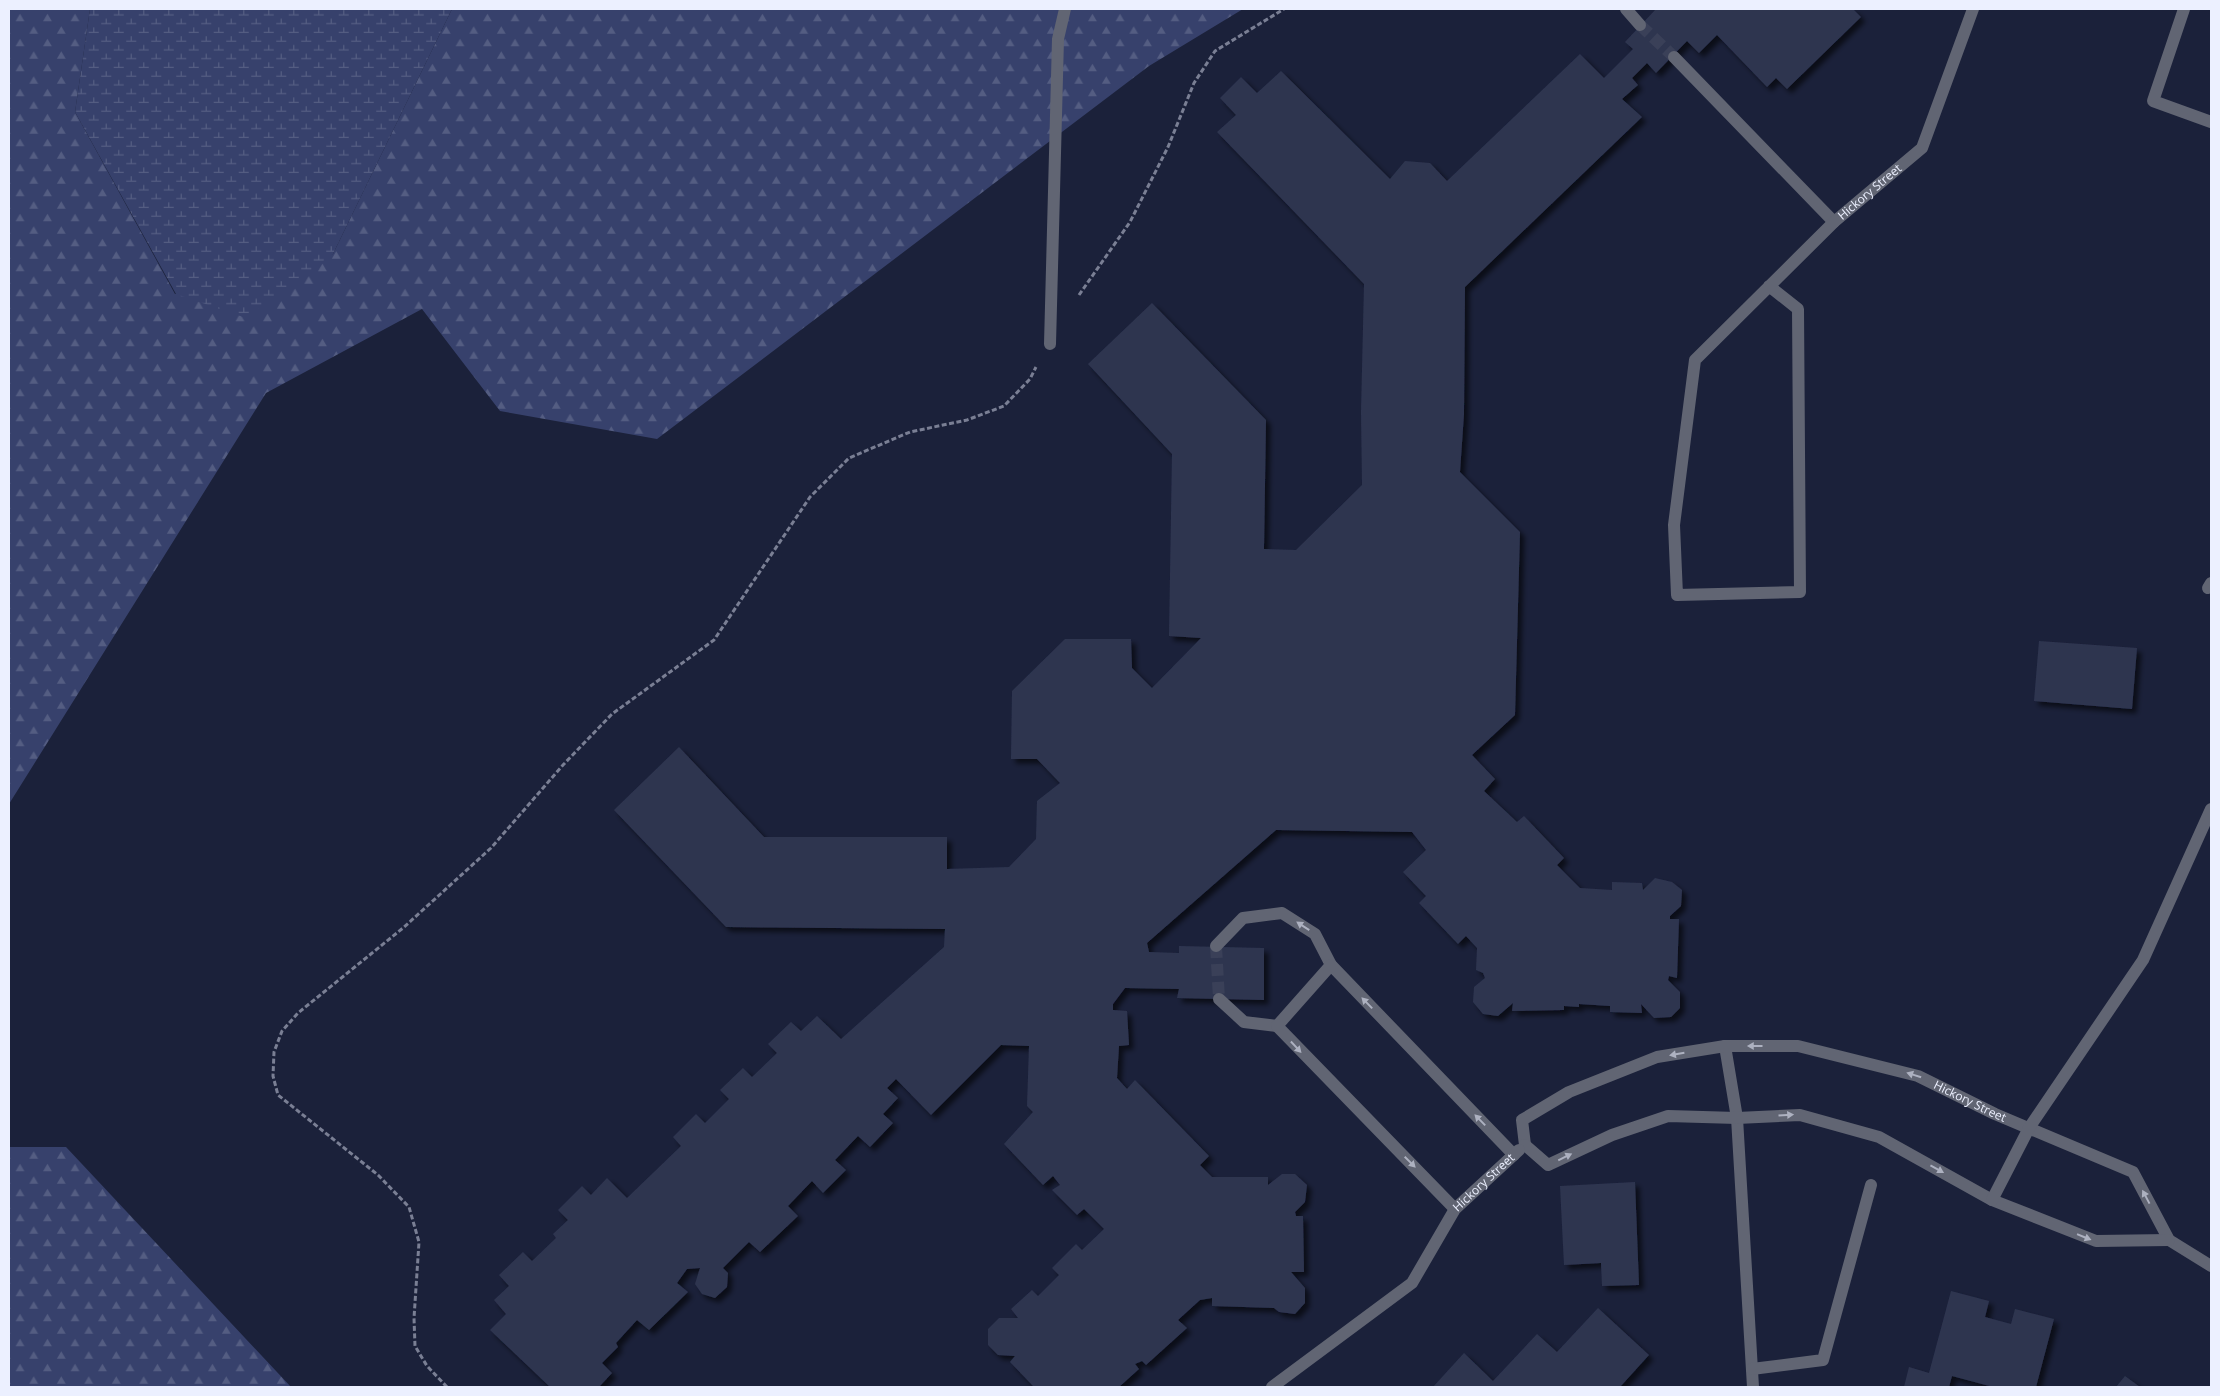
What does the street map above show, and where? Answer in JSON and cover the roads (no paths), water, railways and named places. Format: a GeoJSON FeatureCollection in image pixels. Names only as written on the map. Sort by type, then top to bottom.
{"type":"FeatureCollection","features":[{"type":"Feature","properties":{"kind":"street"},"geometry":{"type":"LineString","coordinates":[[1050,344],[1058,39],[1065,9]]}},
{"type":"Feature","properties":{"kind":"street"},"geometry":{"type":"LineString","coordinates":[[1626,9],[1640,25]]}},
{"type":"Feature","properties":{"kind":"street","name":"Hickory Street"},"geometry":{"type":"LineString","coordinates":[[1674,57],[1834,222],[1922,148],[1973,9]]}},
{"type":"Feature","properties":{"kind":"street"},"geometry":{"type":"LineString","coordinates":[[2184,9],[2153,101],[2211,122]]}},
{"type":"Feature","properties":{"kind":"street"},"geometry":{"type":"LineString","coordinates":[[1769,286],[1798,309],[1800,592],[1677,595],[1674,525],[1695,360],[1769,286],[1834,222]]}},
{"type":"Feature","properties":{"kind":"street"},"geometry":{"type":"LineString","coordinates":[[1992,1200],[2029,1128],[2143,960],[2211,809]]}},
{"type":"Feature","properties":{"kind":"street"},"geometry":{"type":"LineString","coordinates":[[1216,946],[1243,918],[1282,913],[1315,934],[1331,965],[1514,1155]]}},
{"type":"Feature","properties":{"kind":"street"},"geometry":{"type":"LineString","coordinates":[[1277,1026],[1331,965]]}},
{"type":"Feature","properties":{"kind":"street"},"geometry":{"type":"LineString","coordinates":[[1219,999],[1244,1022],[1277,1026],[1455,1209]]}},
{"type":"Feature","properties":{"kind":"street"},"geometry":{"type":"LineString","coordinates":[[1725,1046],[1737,1118],[1753,1387]]}},
{"type":"Feature","properties":{"kind":"street","name":"Hickory Street"},"geometry":{"type":"LineString","coordinates":[[1272,1387],[1412,1283],[1455,1209],[1525,1145],[1522,1120],[1569,1092],[1657,1057],[1725,1046],[1798,1046],[1918,1076],[1995,1114],[2133,1172],[2169,1240]]}},
{"type":"Feature","properties":{"kind":"street"},"geometry":{"type":"LineString","coordinates":[[1525,1145],[1548,1165],[1612,1135],[1668,1116],[1737,1118],[1800,1115],[1879,1137],[1992,1200],[2096,1241],[2169,1240],[2211,1266]]}},
{"type":"Feature","properties":{"kind":"street"},"geometry":{"type":"LineString","coordinates":[[1752,1368],[1823,1360],[1871,1185]]}},
{"type":"Feature","properties":{"kind":"tunnel"},"geometry":{"type":"LineString","coordinates":[[1640,25],[1674,57]]}},
{"type":"Feature","properties":{"kind":"tunnel"},"geometry":{"type":"LineString","coordinates":[[1216,946],[1219,999]]}}]}
